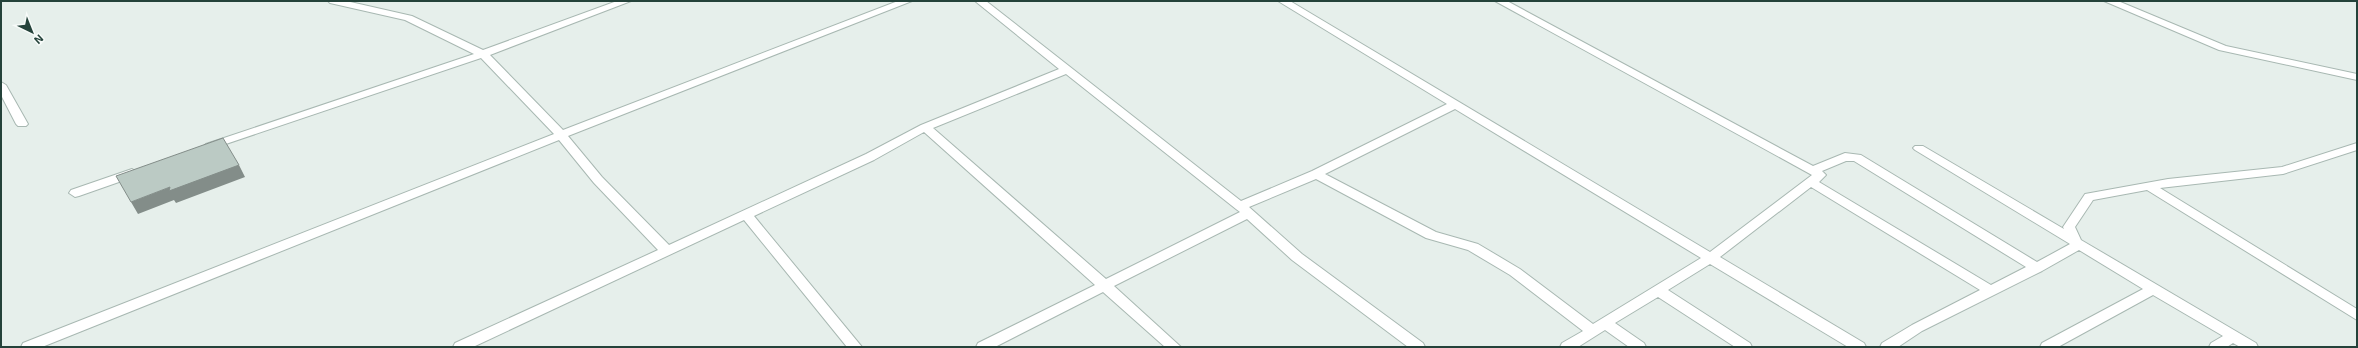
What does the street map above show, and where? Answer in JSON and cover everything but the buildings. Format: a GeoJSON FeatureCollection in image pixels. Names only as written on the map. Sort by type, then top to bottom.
{"type":"FeatureCollection","features":[{"type":"Feature","properties":{"kind":"street"},"geometry":{"type":"LineString","coordinates":[[333,1],[408,18],[483,54],[562,135],[598,180],[668,252]]}},
{"type":"Feature","properties":{"kind":"street"},"geometry":{"type":"LineString","coordinates":[[599,1],[609,7]]}},
{"type":"Feature","properties":{"kind":"street"},"geometry":{"type":"LineString","coordinates":[[202,149],[483,54],[626,1]]}},
{"type":"Feature","properties":{"kind":"street"},"geometry":{"type":"LineString","coordinates":[[28,347],[562,135],[907,1]]}},
{"type":"Feature","properties":{"kind":"street"},"geometry":{"type":"LineString","coordinates":[[980,1],[1244,209],[1297,257],[1418,347]]}},
{"type":"Feature","properties":{"kind":"street"},"geometry":{"type":"LineString","coordinates":[[1283,1],[1859,347]]}},
{"type":"Feature","properties":{"kind":"street"},"geometry":{"type":"LineString","coordinates":[[1500,1],[1811,176],[1991,291]]}},
{"type":"Feature","properties":{"kind":"street"},"geometry":{"type":"LineString","coordinates":[[2109,1],[2223,48],[2357,77]]}},
{"type":"Feature","properties":{"kind":"street"},"geometry":{"type":"LineString","coordinates":[[2137,1],[2143,16]]}},
{"type":"Feature","properties":{"kind":"street"},"geometry":{"type":"LineString","coordinates":[[460,347],[668,252],[870,157],[925,127],[1068,69]]}},
{"type":"Feature","properties":{"kind":"street"},"geometry":{"type":"LineString","coordinates":[[1,85],[22,124]]}},
{"type":"Feature","properties":{"kind":"street"},"geometry":{"type":"LineString","coordinates":[[983,347],[999,344],[1105,284],[1244,209],[1454,105]]}},
{"type":"Feature","properties":{"kind":"street"},"geometry":{"type":"LineString","coordinates":[[925,127],[1105,284],[1174,347]]}},
{"type":"Feature","properties":{"kind":"street"},"geometry":{"type":"LineString","coordinates":[[2077,244],[2069,226],[2089,197],[2150,186],[2283,170],[2357,146]]}},
{"type":"Feature","properties":{"kind":"street"},"geometry":{"type":"LineString","coordinates":[[1919,148],[2077,244],[2155,288],[2252,347]]}},
{"type":"Feature","properties":{"kind":"street"},"geometry":{"type":"LineString","coordinates":[[1567,347],[1710,258],[1811,176],[1845,157],[1857,158],[2038,268]]}},
{"type":"Feature","properties":{"kind":"street"},"geometry":{"type":"LineString","coordinates":[[75,193],[142,170]]}},
{"type":"Feature","properties":{"kind":"street"},"geometry":{"type":"LineString","coordinates":[[1316,174],[1431,236],[1473,247],[1515,272],[1593,331]]}},
{"type":"Feature","properties":{"kind":"street"},"geometry":{"type":"LineString","coordinates":[[2150,186],[2357,315]]}},
{"type":"Feature","properties":{"kind":"street"},"geometry":{"type":"LineString","coordinates":[[748,214],[855,347]]}},
{"type":"Feature","properties":{"kind":"street"},"geometry":{"type":"LineString","coordinates":[[1887,347],[1917,328],[2038,268],[2071,250],[2077,244]]}},
{"type":"Feature","properties":{"kind":"street"},"geometry":{"type":"LineString","coordinates":[[2047,347],[2155,288]]}},
{"type":"Feature","properties":{"kind":"street"},"geometry":{"type":"LineString","coordinates":[[1659,291],[1745,347]]}},
{"type":"Feature","properties":{"kind":"street"},"geometry":{"type":"LineString","coordinates":[[1605,323],[1639,347]]}},
{"type":"Feature","properties":{"kind":"street"},"geometry":{"type":"LineString","coordinates":[[2216,347],[2234,336]]}}]}
